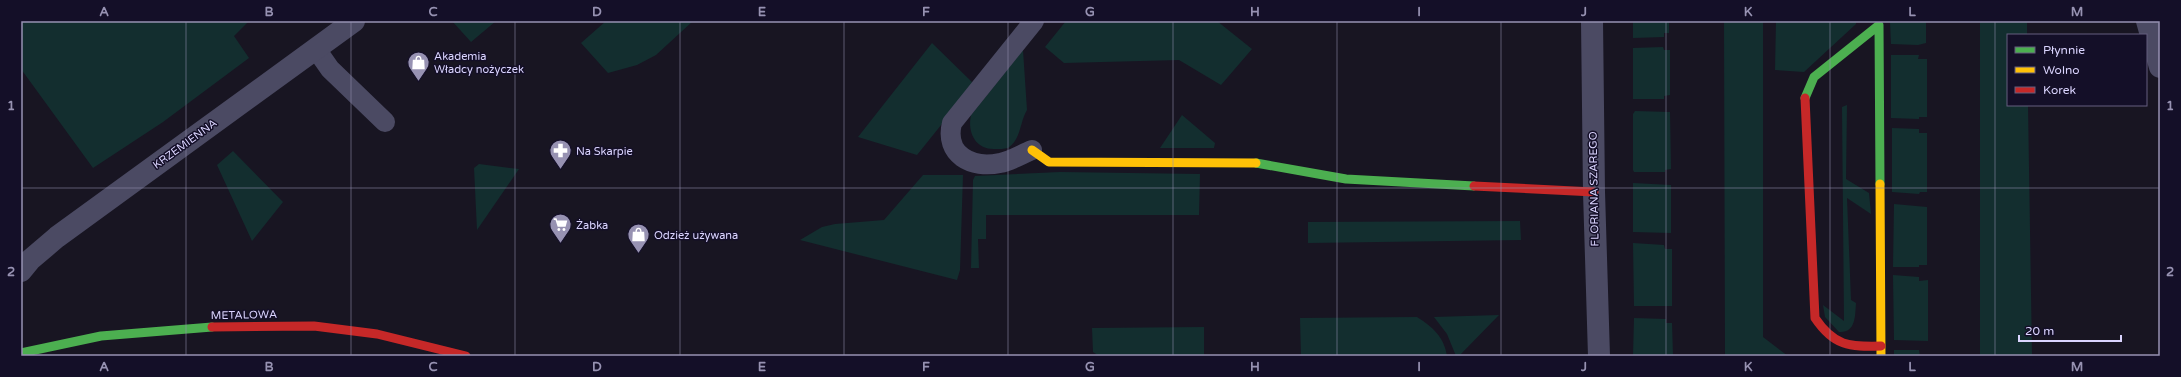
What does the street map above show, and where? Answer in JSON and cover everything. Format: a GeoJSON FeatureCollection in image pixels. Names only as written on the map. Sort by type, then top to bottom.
{"type":"FeatureCollection","features":[{"type":"Feature","properties":{"kind":"street","name":"KRZEMIENNA"},"geometry":{"type":"LineString","coordinates":[[24,266],[63,232],[354,21]]}},
{"type":"Feature","properties":{"kind":"street","name":"FLORIANA SZAREGO"},"geometry":{"type":"LineString","coordinates":[[1592,21],[1594,192],[1599,356]]}},
{"type":"Feature","properties":{"kind":"street"},"geometry":{"type":"LineString","coordinates":[[2147,21],[2160,67]]}},
{"type":"Feature","properties":{"kind":"street"},"geometry":{"type":"LineString","coordinates":[[1879,23],[1814,77],[1805,97],[1815,318],[1824,333],[1840,344],[1852,347],[1881,346]]}},
{"type":"Feature","properties":{"kind":"street"},"geometry":{"type":"LineString","coordinates":[[1879,23],[1881,356]]}},
{"type":"Feature","properties":{"kind":"street"},"geometry":{"type":"LineString","coordinates":[[1032,150],[1041,158],[1049,162],[1252,162],[1300,172],[1346,178],[1594,192]]}},
{"type":"Feature","properties":{"kind":"street","name":"METALOWA"},"geometry":{"type":"LineString","coordinates":[[21,352],[100,336],[190,328],[314,326],[377,334],[466,356]]}},
{"type":"Feature","properties":{"kind":"lane"},"geometry":{"type":"LineString","coordinates":[[1032,150],[1000,163],[977,164],[960,157],[952,145],[949,134],[952,123],[1034,21]]}},
{"type":"Feature","properties":{"kind":"lane"},"geometry":{"type":"LineString","coordinates":[[316,49],[330,69],[385,122]]}},
{"type":"Feature","properties":{"kind":"green space"},"geometry":{"type":"Polygon","coordinates":[[[21,21],[249,21],[234,36],[249,58],[163,122],[93,168],[21,69],[21,21]]]}},
{"type":"Feature","properties":{"kind":"green space"},"geometry":{"type":"Polygon","coordinates":[[[452,21],[496,21],[471,42],[452,21]]]}},
{"type":"Feature","properties":{"kind":"green space"},"geometry":{"type":"Polygon","coordinates":[[[606,21],[693,21],[656,55],[637,65],[608,73],[581,43],[606,21]]]}},
{"type":"Feature","properties":{"kind":"green space"},"geometry":{"type":"Polygon","coordinates":[[[1066,21],[1217,21],[1252,49],[1221,85],[1179,60],[1064,63],[1045,47],[1066,21]]]}},
{"type":"Feature","properties":{"kind":"green space"},"geometry":{"type":"Polygon","coordinates":[[[1633,21],[1669,21],[1669,33],[1664,33],[1664,37],[1633,38],[1633,21]]]}},
{"type":"Feature","properties":{"kind":"green space"},"geometry":{"type":"Polygon","coordinates":[[[1724,21],[1763,21],[1763,337],[1788,356],[1725,356],[1724,21]]]}},
{"type":"Feature","properties":{"kind":"green space"},"geometry":{"type":"Polygon","coordinates":[[[1776,21],[1856,21],[1856,24],[1804,72],[1775,70],[1776,21]]]}},
{"type":"Feature","properties":{"kind":"green space"},"geometry":{"type":"Polygon","coordinates":[[[1890,21],[1926,21],[1926,43],[1918,45],[1891,44],[1890,21]]]}},
{"type":"Feature","properties":{"kind":"green space"},"geometry":{"type":"Polygon","coordinates":[[[1980,21],[2027,21],[2027,34],[2007,34],[2007,106],[2028,106],[2032,356],[1980,356],[1980,21]]]}},
{"type":"Feature","properties":{"kind":"green space"},"geometry":{"type":"Polygon","coordinates":[[[932,43],[974,84],[917,155],[858,137],[932,43]]]}},
{"type":"Feature","properties":{"kind":"green space"},"geometry":{"type":"Polygon","coordinates":[[[1663,47],[1664,50],[1670,50],[1670,95],[1664,96],[1664,99],[1633,99],[1633,48],[1663,47]]]}},
{"type":"Feature","properties":{"kind":"green space"},"geometry":{"type":"Polygon","coordinates":[[[1023,50],[1027,110],[1018,135],[1012,145],[1003,149],[988,149],[983,147],[974,139],[970,128],[971,115],[1023,50]]]}},
{"type":"Feature","properties":{"kind":"green space"},"geometry":{"type":"Polygon","coordinates":[[[1891,55],[1919,55],[1918,59],[1927,59],[1927,117],[1919,117],[1919,119],[1891,118],[1891,55]]]}},
{"type":"Feature","properties":{"kind":"green space"},"geometry":{"type":"Polygon","coordinates":[[[1847,105],[1846,179],[1869,193],[1871,214],[1847,198],[1851,300],[1856,303],[1855,318],[1852,327],[1845,332],[1839,332],[1825,317],[1823,305],[1844,321],[1842,107],[1847,105]]]}},
{"type":"Feature","properties":{"kind":"green space"},"geometry":{"type":"Polygon","coordinates":[[[1635,111],[1670,112],[1671,169],[1665,170],[1665,172],[1634,172],[1633,114],[1635,111]]]}},
{"type":"Feature","properties":{"kind":"green space"},"geometry":{"type":"Polygon","coordinates":[[[1182,115],[1215,143],[1214,148],[1160,148],[1182,115]]]}},
{"type":"Feature","properties":{"kind":"green space"},"geometry":{"type":"Polygon","coordinates":[[[1892,128],[1919,129],[1919,133],[1927,133],[1927,192],[1920,192],[1919,194],[1892,192],[1892,128]]]}},
{"type":"Feature","properties":{"kind":"green space"},"geometry":{"type":"Polygon","coordinates":[[[233,151],[283,202],[252,241],[217,165],[233,151]]]}},
{"type":"Feature","properties":{"kind":"green space"},"geometry":{"type":"Polygon","coordinates":[[[479,164],[519,169],[477,230],[474,168],[479,164]]]}},
{"type":"Feature","properties":{"kind":"green space"},"geometry":{"type":"Polygon","coordinates":[[[1060,172],[1200,174],[1199,215],[986,215],[986,239],[978,239],[979,268],[971,268],[973,180],[975,176],[1060,172]]]}},
{"type":"Feature","properties":{"kind":"green space"},"geometry":{"type":"Polygon","coordinates":[[[923,175],[963,175],[960,270],[957,280],[800,240],[822,227],[835,224],[884,220],[923,175]]]}},
{"type":"Feature","properties":{"kind":"green space"},"geometry":{"type":"Polygon","coordinates":[[[1633,183],[1671,185],[1671,233],[1633,232],[1633,183]]]}},
{"type":"Feature","properties":{"kind":"green space"},"geometry":{"type":"Polygon","coordinates":[[[1894,204],[1927,207],[1927,265],[1919,265],[1919,267],[1893,267],[1894,204]]]}},
{"type":"Feature","properties":{"kind":"green space"},"geometry":{"type":"Polygon","coordinates":[[[1520,221],[1521,240],[1308,243],[1308,222],[1520,221]]]}},
{"type":"Feature","properties":{"kind":"green space"},"geometry":{"type":"Polygon","coordinates":[[[1633,243],[1664,245],[1665,249],[1672,249],[1672,306],[1634,306],[1633,243]]]}},
{"type":"Feature","properties":{"kind":"green space"},"geometry":{"type":"Polygon","coordinates":[[[1893,275],[1919,277],[1919,281],[1928,280],[1928,341],[1894,340],[1893,275]]]}},
{"type":"Feature","properties":{"kind":"green space"},"geometry":{"type":"Polygon","coordinates":[[[1499,315],[1459,356],[1456,356],[1447,334],[1434,317],[1499,315]]]}},
{"type":"Feature","properties":{"kind":"green space"},"geometry":{"type":"Polygon","coordinates":[[[1417,317],[1437,333],[1446,349],[1447,356],[1301,356],[1300,318],[1417,317]]]}},
{"type":"Feature","properties":{"kind":"green space"},"geometry":{"type":"Polygon","coordinates":[[[1634,318],[1666,319],[1666,323],[1672,323],[1673,356],[1633,356],[1634,318]]]}},
{"type":"Feature","properties":{"kind":"green space"},"geometry":{"type":"Polygon","coordinates":[[[1204,327],[1204,356],[1099,356],[1093,352],[1092,328],[1204,327]]]}},
{"type":"Feature","properties":{"kind":"green space"},"geometry":{"type":"Polygon","coordinates":[[[1894,350],[1919,350],[1920,356],[1894,356],[1894,350]]]}},
{"type":"Feature","properties":{"kind":"traffic: fast"},"geometry":{"type":"LineString","coordinates":[[1805,98],[1814,77],[1879,25],[1880,184]]}},
{"type":"Feature","properties":{"kind":"traffic: fast"},"geometry":{"type":"LineString","coordinates":[[1256,163],[1346,179],[1474,186]]}},
{"type":"Feature","properties":{"kind":"traffic: fast"},"geometry":{"type":"LineString","coordinates":[[21,353],[101,336],[212,327]]}},
{"type":"Feature","properties":{"kind":"traffic: slow"},"geometry":{"type":"LineString","coordinates":[[1032,150],[1049,162],[1256,163]]}},
{"type":"Feature","properties":{"kind":"traffic: slow"},"geometry":{"type":"LineString","coordinates":[[1880,184],[1881,356]]}},
{"type":"Feature","properties":{"kind":"traffic: jam"},"geometry":{"type":"LineString","coordinates":[[1805,98],[1815,318],[1829,334],[1843,343],[1860,346],[1881,346]]}},
{"type":"Feature","properties":{"kind":"traffic: jam"},"geometry":{"type":"LineString","coordinates":[[1474,186],[1594,192]]}},
{"type":"Feature","properties":{"kind":"traffic: jam"},"geometry":{"type":"LineString","coordinates":[[212,327],[314,326],[377,334],[466,356]]}},
{"type":"Feature","properties":{"kind":"place","name":"Akademia Władcy nożyczek"},"geometry":{"type":"Point","coordinates":[419,82]}},
{"type":"Feature","properties":{"kind":"place","name":"Na Skarpie"},"geometry":{"type":"Point","coordinates":[561,170]}},
{"type":"Feature","properties":{"kind":"place","name":"Żabka"},"geometry":{"type":"Point","coordinates":[560,244]}},
{"type":"Feature","properties":{"kind":"place","name":"Odzież używana"},"geometry":{"type":"Point","coordinates":[639,254]}}]}
